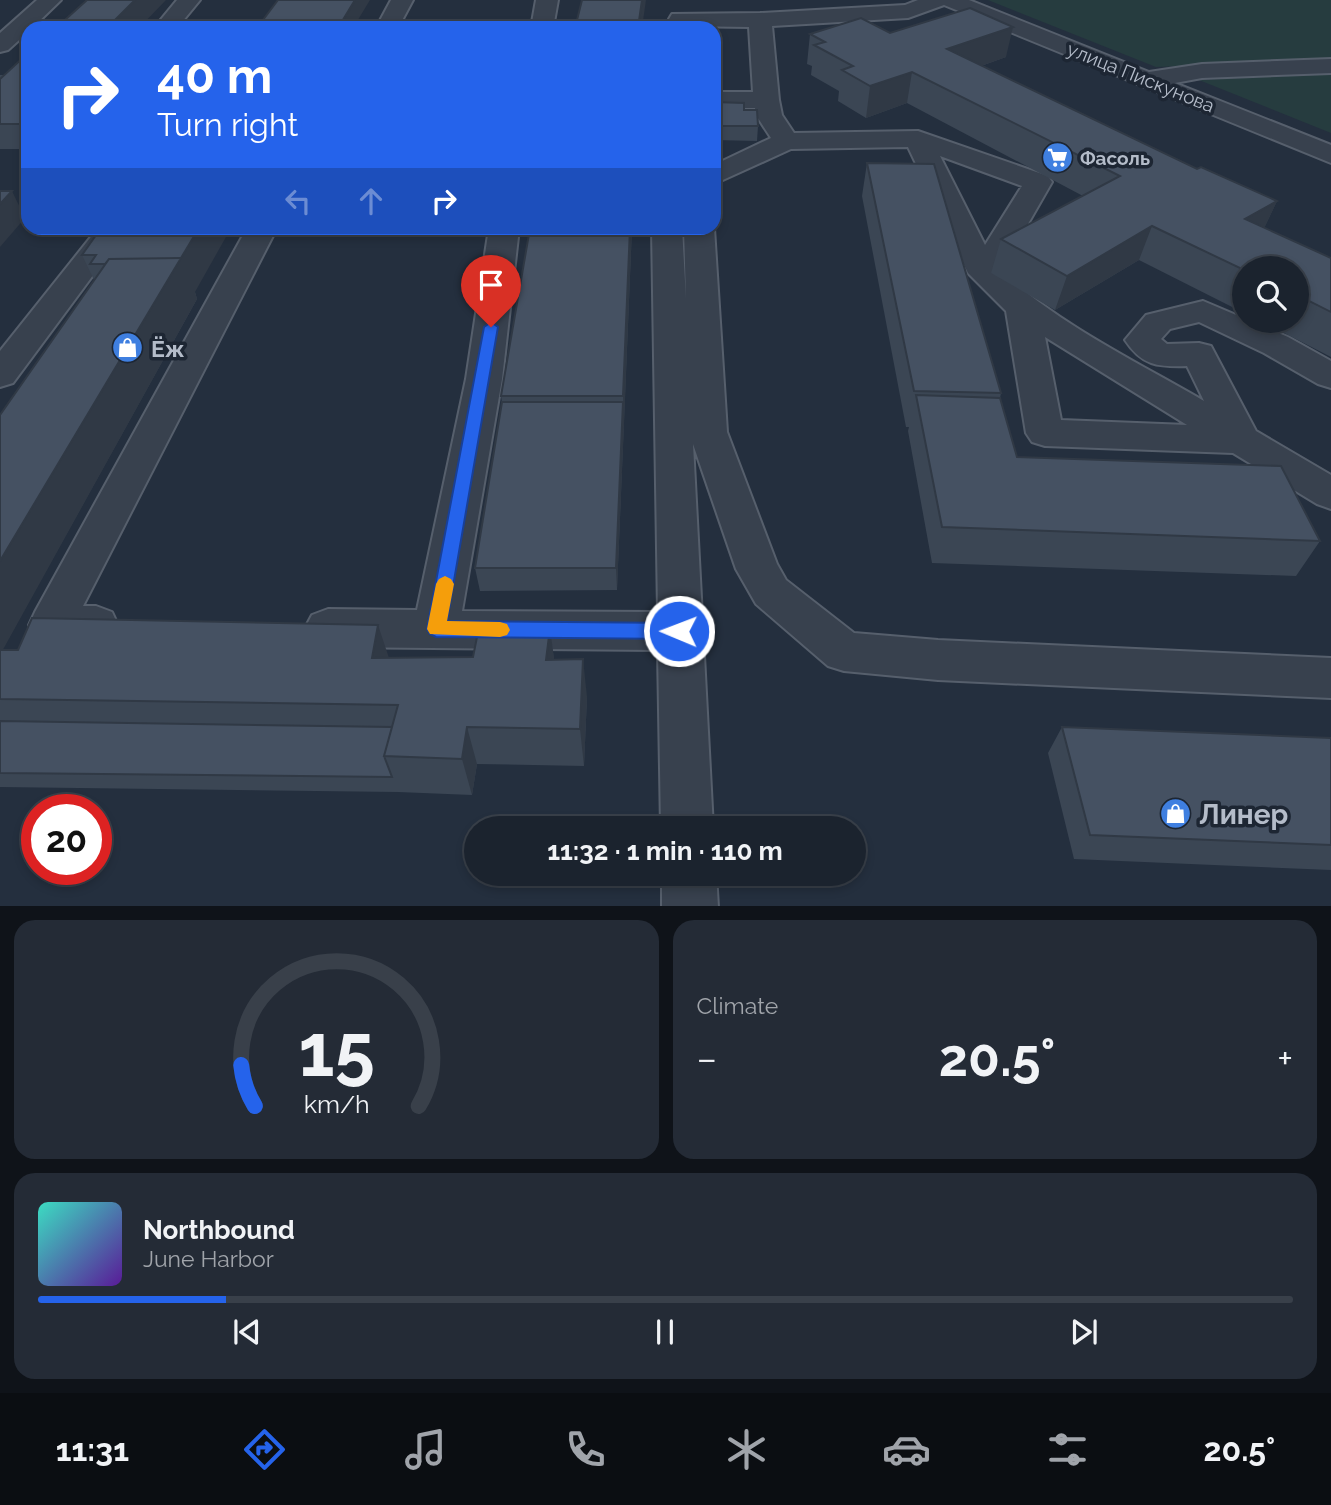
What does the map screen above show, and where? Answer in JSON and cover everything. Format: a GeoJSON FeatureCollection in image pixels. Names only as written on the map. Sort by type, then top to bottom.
{"type":"FeatureCollection","features":[{"type":"Feature","properties":{"kind":"street"},"geometry":{"type":"LineString","coordinates":[[27,21],[50,0]]}},
{"type":"Feature","properties":{"kind":"street"},"geometry":{"type":"LineString","coordinates":[[171,21],[189,0]]}},
{"type":"Feature","properties":{"kind":"street"},"geometry":{"type":"LineString","coordinates":[[391,21],[402,0]]}},
{"type":"Feature","properties":{"kind":"street"},"geometry":{"type":"LineString","coordinates":[[543,21],[547,0]]}},
{"type":"Feature","properties":{"kind":"street"},"geometry":{"type":"LineString","coordinates":[[680,16],[760,20],[908,11],[939,0]]}},
{"type":"Feature","properties":{"kind":"street","name":"улица Пискунова"},"geometry":{"type":"LineString","coordinates":[[950,0],[1331,155]]}},
{"type":"Feature","properties":{"kind":"street"},"geometry":{"type":"LineString","coordinates":[[823,16],[827,34],[910,30],[940,20],[967,25],[1019,48]]}},
{"type":"Feature","properties":{"kind":"street"},"geometry":{"type":"LineString","coordinates":[[760,20],[769,115],[786,141]]}},
{"type":"Feature","properties":{"kind":"street"},"geometry":{"type":"LineString","coordinates":[[0,45],[21,26]]}},
{"type":"Feature","properties":{"kind":"street"},"geometry":{"type":"LineString","coordinates":[[1147,80],[1202,71],[1331,66]]}},
{"type":"Feature","properties":{"kind":"street"},"geometry":{"type":"LineString","coordinates":[[721,100],[766,100]]}},
{"type":"Feature","properties":{"kind":"street"},"geometry":{"type":"LineString","coordinates":[[918,139],[984,273],[1022,307],[1050,327],[1331,494]]}},
{"type":"Feature","properties":{"kind":"street"},"geometry":{"type":"LineString","coordinates":[[721,173],[786,141],[918,139],[1038,182],[984,273]]}},
{"type":"Feature","properties":{"kind":"street"},"geometry":{"type":"LineString","coordinates":[[0,375],[108,235]]}},
{"type":"Feature","properties":{"kind":"street"},"geometry":{"type":"LineString","coordinates":[[134,626],[51,625],[258,235]]}},
{"type":"Feature","properties":{"kind":"street"},"geometry":{"type":"LineString","coordinates":[[436,629],[496,301],[502,235]]}},
{"type":"Feature","properties":{"kind":"street"},"geometry":{"type":"LineString","coordinates":[[667,235],[687,816]]}},
{"type":"Feature","properties":{"kind":"street"},"geometry":{"type":"LineString","coordinates":[[699,235],[708,432],[757,569],[771,592],[844,652],[938,660],[1331,678]]}},
{"type":"Feature","properties":{"kind":"street"},"geometry":{"type":"LineString","coordinates":[[1022,307],[1045,433],[1241,440]]}},
{"type":"Feature","properties":{"kind":"street"},"geometry":{"type":"LineString","coordinates":[[1241,440],[1199,354],[1159,356],[1142,340],[1158,322],[1203,311],[1276,345],[1331,376]]}},
{"type":"Feature","properties":{"kind":"street"},"geometry":{"type":"LineString","coordinates":[[285,627],[679,631]]}},
{"type":"Feature","properties":{"kind":"street"},"geometry":{"type":"LineString","coordinates":[[689,886],[690,906]]}},
{"type":"Feature","properties":{"kind":"green space"},"geometry":{"type":"Polygon","coordinates":[[[988,0],[1331,0],[1331,61],[1156,67],[988,0]]]}},
{"type":"Feature","properties":{"kind":"green space"},"geometry":{"type":"Polygon","coordinates":[[[1331,74],[1331,133],[1199,80],[1331,74]]]}},
{"type":"Feature","properties":{"kind":"building"},"geometry":{"type":"Polygon","coordinates":[[[87,0],[135,0],[114,21],[64,21],[87,0]]]}},
{"type":"Feature","properties":{"kind":"building"},"geometry":{"type":"Polygon","coordinates":[[[278,0],[355,0],[342,21],[262,21],[278,0]]]}},
{"type":"Feature","properties":{"kind":"building"},"geometry":{"type":"Polygon","coordinates":[[[582,0],[642,0],[639,21],[577,21],[582,0]]]}},
{"type":"Feature","properties":{"kind":"building"},"geometry":{"type":"Polygon","coordinates":[[[970,8],[1013,27],[947,49],[1197,169],[1201,167],[1277,201],[1245,219],[1331,258],[1331,312],[1309,301],[1309,256],[1232,256],[1232,264],[1152,226],[1067,276],[1001,239],[1120,176],[912,72],[870,86],[842,70],[853,66],[814,45],[825,42],[810,34],[861,18],[890,33],[970,8]]]}},
{"type":"Feature","properties":{"kind":"building"},"geometry":{"type":"Polygon","coordinates":[[[21,60],[21,124],[0,124],[0,79],[21,60]]]}},
{"type":"Feature","properties":{"kind":"building"},"geometry":{"type":"Polygon","coordinates":[[[721,102],[744,103],[744,110],[757,110],[758,126],[721,126],[721,102]]]}},
{"type":"Feature","properties":{"kind":"building"},"geometry":{"type":"Polygon","coordinates":[[[867,163],[934,164],[1001,393],[914,391],[867,163]]]}},
{"type":"Feature","properties":{"kind":"building"},"geometry":{"type":"Polygon","coordinates":[[[0,191],[12,191],[0,204],[0,191]]]}},
{"type":"Feature","properties":{"kind":"building"},"geometry":{"type":"Polygon","coordinates":[[[96,235],[195,235],[181,258],[109,259],[105,264],[90,264],[96,255],[82,255],[96,235]]]}},
{"type":"Feature","properties":{"kind":"building"},"geometry":{"type":"Polygon","coordinates":[[[529,235],[630,235],[623,396],[501,396],[529,235]]]}},
{"type":"Feature","properties":{"kind":"building"},"geometry":{"type":"Polygon","coordinates":[[[181,258],[0,561],[0,415],[109,259],[181,258]]]}},
{"type":"Feature","properties":{"kind":"building"},"geometry":{"type":"Polygon","coordinates":[[[916,395],[1000,398],[1017,457],[1281,466],[1320,541],[942,527],[916,395]]]}},
{"type":"Feature","properties":{"kind":"building"},"geometry":{"type":"Polygon","coordinates":[[[502,402],[623,402],[616,568],[475,568],[502,402]]]}},
{"type":"Feature","properties":{"kind":"building"},"geometry":{"type":"Polygon","coordinates":[[[32,618],[378,625],[372,658],[473,657],[479,627],[550,628],[546,660],[583,659],[580,729],[467,727],[462,759],[384,756],[398,705],[0,699],[0,650],[18,650],[32,618]]]}},
{"type":"Feature","properties":{"kind":"building"},"geometry":{"type":"Polygon","coordinates":[[[0,721],[392,727],[384,756],[392,777],[0,773],[0,721]]]}},
{"type":"Feature","properties":{"kind":"building"},"geometry":{"type":"Polygon","coordinates":[[[1062,727],[1331,738],[1331,845],[1090,835],[1062,727]]]}},
{"type":"Feature","properties":{"kind":"slow traffic"},"geometry":{"type":"LineString","coordinates":[[445,584],[436,629],[500,630]]}},
{"type":"Feature","properties":{"kind":"place","name":"Фасоль"},"geometry":{"type":"Point","coordinates":[1057,158]}},
{"type":"Feature","properties":{"kind":"place","name":"Ёж"},"geometry":{"type":"Point","coordinates":[128,348]}},
{"type":"Feature","properties":{"kind":"place","name":"Линер"},"geometry":{"type":"Point","coordinates":[1176,814]}},
{"type":"Feature","properties":{"kind":"route"},"geometry":{"type":"LineString","coordinates":[[491,327],[436,629],[679,631]]}}]}
